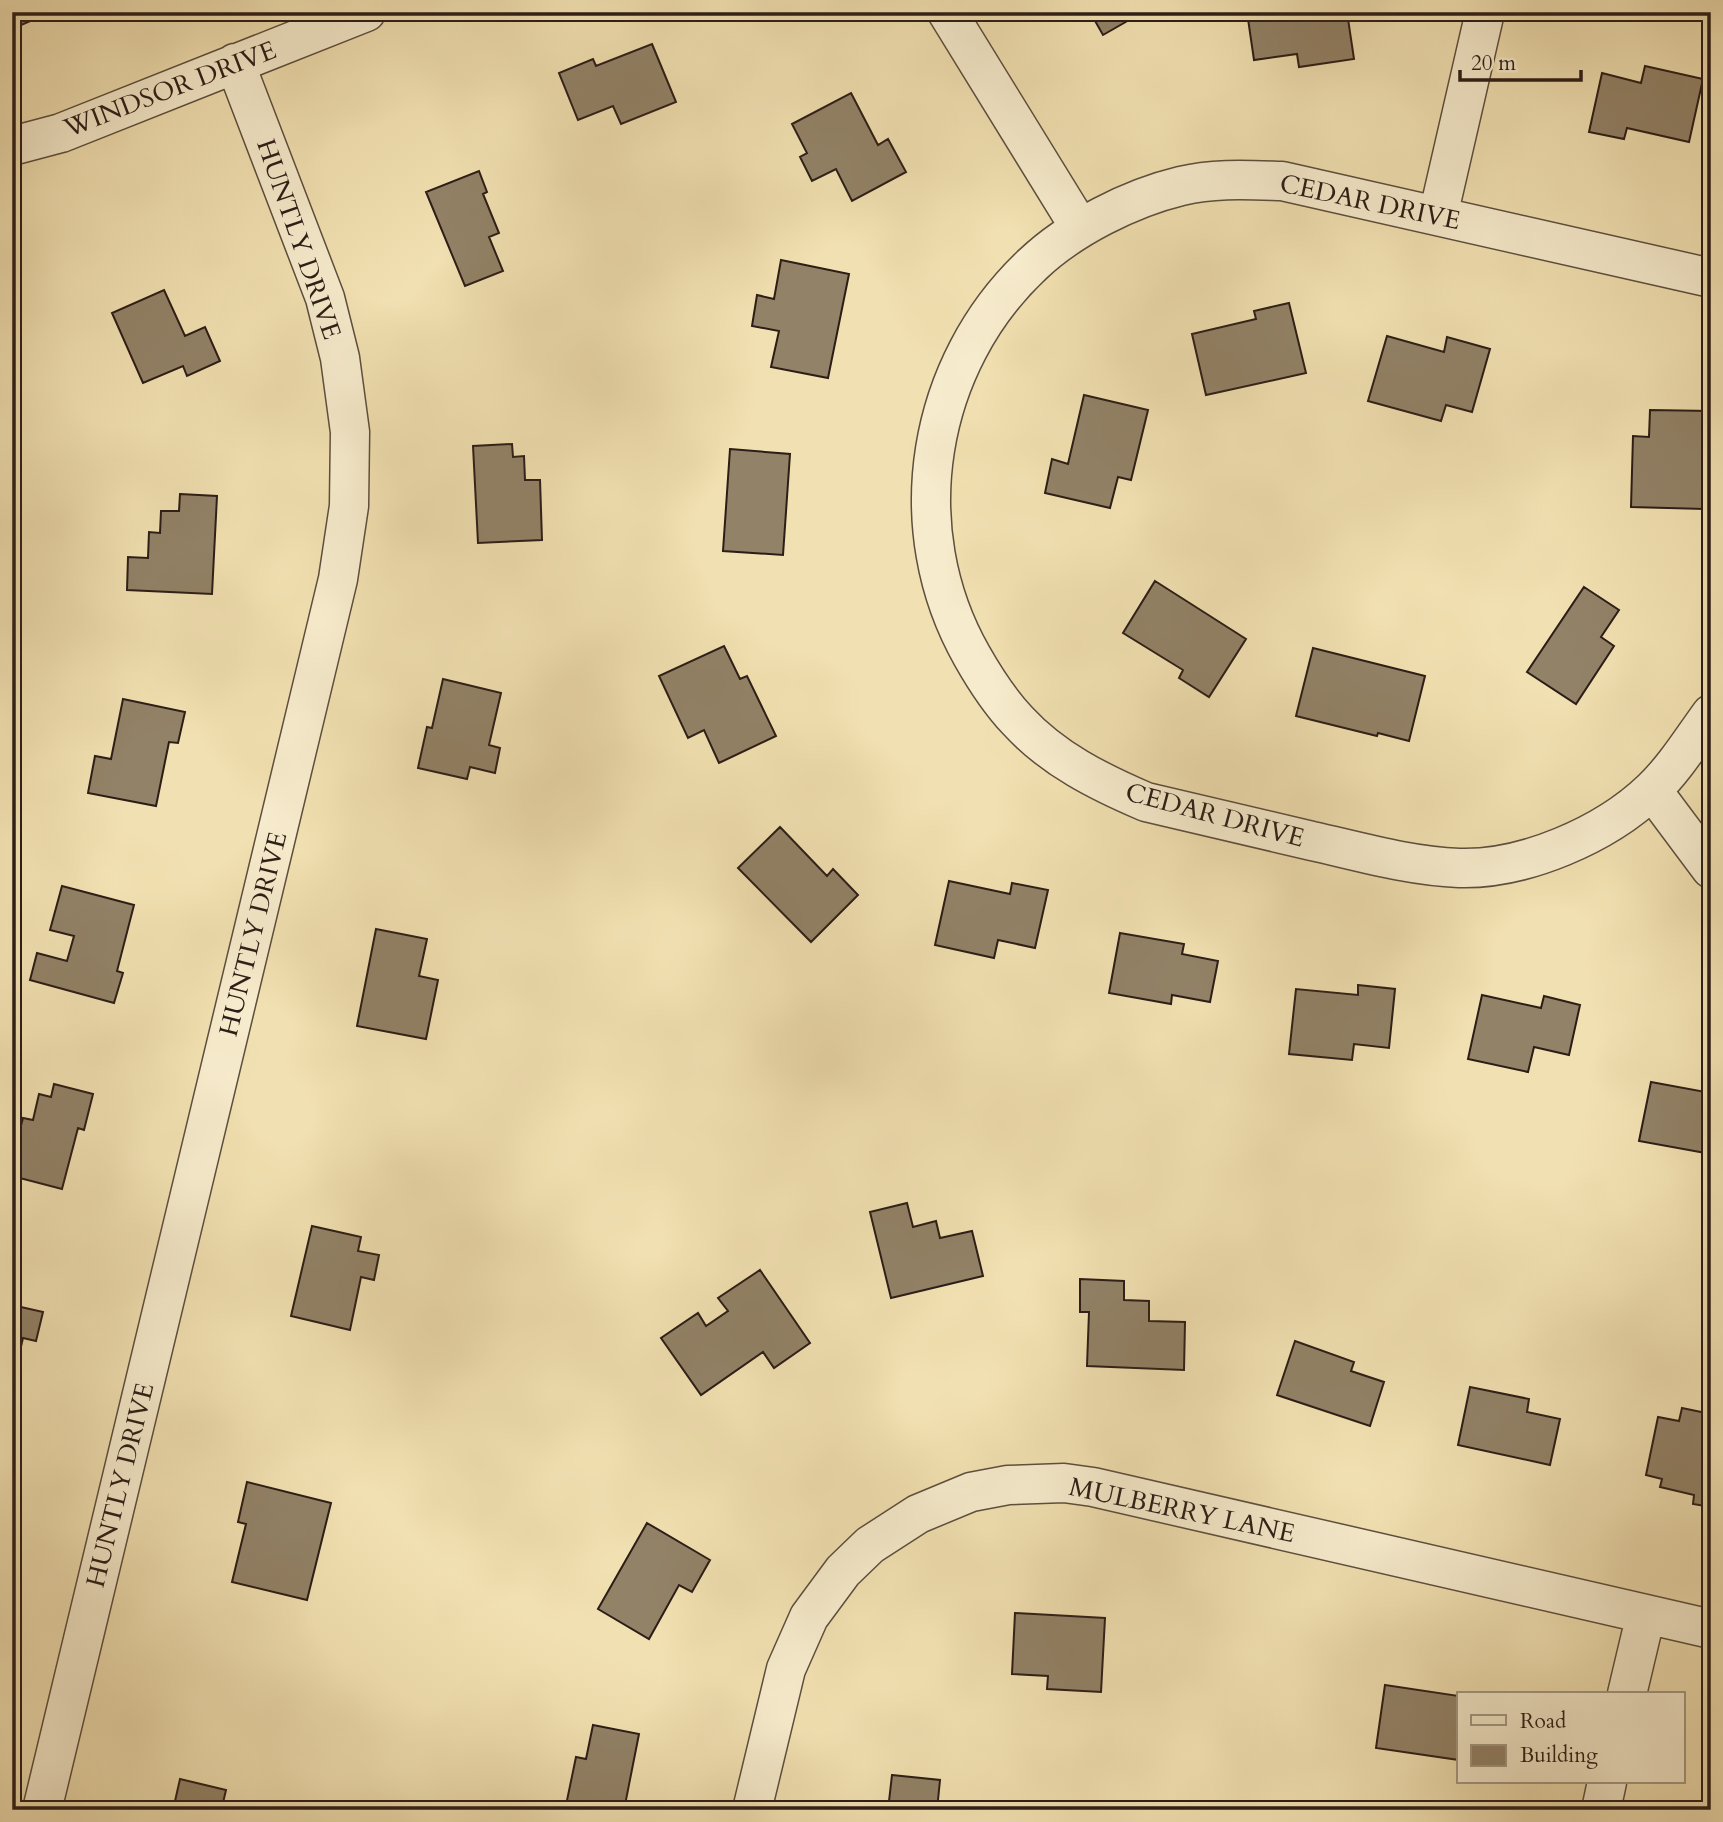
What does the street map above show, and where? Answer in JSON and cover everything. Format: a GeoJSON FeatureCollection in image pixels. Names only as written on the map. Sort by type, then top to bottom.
{"type":"FeatureCollection","features":[{"type":"Feature","properties":{"kind":"street","name":"WINDSOR DRIVE"},"geometry":{"type":"LineString","coordinates":[[12,146],[61,133],[366,12]]}},
{"type":"Feature","properties":{"kind":"street"},"geometry":{"type":"LineString","coordinates":[[947,12],[1080,228]]}},
{"type":"Feature","properties":{"kind":"street"},"geometry":{"type":"LineString","coordinates":[[1438,216],[1485,12]]}},
{"type":"Feature","properties":{"kind":"street","name":"HUNTLY DRIVE"},"geometry":{"type":"LineString","coordinates":[[42,1810],[338,579],[349,506],[349,432],[340,358],[324,298],[235,63]]}},
{"type":"Feature","properties":{"kind":"street","name":"CEDAR DRIVE"},"geometry":{"type":"LineString","coordinates":[[1711,278],[1282,181],[1222,180],[1182,186],[1128,203],[1080,228],[1034,263],[1003,295],[978,331],[949,391],[933,456],[931,511],[933,545],[943,590],[958,631],[990,688],[1018,721],[1050,751],[1106,785],[1146,802],[1403,862],[1461,868],[1499,865],[1555,851],[1606,826],[1652,790],[1711,714]]}},
{"type":"Feature","properties":{"kind":"street"},"geometry":{"type":"LineString","coordinates":[[1652,790],[1711,869]]}},
{"type":"Feature","properties":{"kind":"street","name":"MULBERRY LANE"},"geometry":{"type":"LineString","coordinates":[[752,1810],[786,1668],[809,1617],[843,1571],[870,1545],[918,1514],[971,1492],[1008,1485],[1064,1483],[1093,1487],[1711,1629]]}},
{"type":"Feature","properties":{"kind":"street"},"geometry":{"type":"LineString","coordinates":[[1627,1692],[1646,1614]]}},
{"type":"Feature","properties":{"kind":"street"},"geometry":{"type":"LineString","coordinates":[[1601,1810],[1607,1784]]}},
{"type":"Feature","properties":{"kind":"building"},"geometry":{"type":"Polygon","coordinates":[[[12,12],[51,12],[12,29],[12,12]]]}},
{"type":"Feature","properties":{"kind":"building"},"geometry":{"type":"Polygon","coordinates":[[[1090,12],[1143,12],[1103,35],[1090,12]]]}},
{"type":"Feature","properties":{"kind":"building"},"geometry":{"type":"Polygon","coordinates":[[[1247,12],[1347,12],[1354,59],[1299,67],[1297,54],[1254,60],[1247,12]]]}},
{"type":"Feature","properties":{"kind":"building"},"geometry":{"type":"Polygon","coordinates":[[[652,44],[676,102],[621,124],[613,106],[578,120],[559,73],[593,59],[596,66],[652,44]]]}},
{"type":"Feature","properties":{"kind":"building"},"geometry":{"type":"Polygon","coordinates":[[[1645,66],[1703,79],[1689,142],[1627,128],[1624,139],[1589,132],[1602,73],[1641,83],[1645,66]]]}},
{"type":"Feature","properties":{"kind":"building"},"geometry":{"type":"Polygon","coordinates":[[[851,93],[878,145],[888,139],[906,172],[852,201],[836,169],[812,181],[800,157],[807,153],[792,124],[851,93]]]}},
{"type":"Feature","properties":{"kind":"building"},"geometry":{"type":"Polygon","coordinates":[[[479,171],[487,192],[483,194],[499,233],[489,237],[503,271],[465,286],[426,192],[479,171]]]}},
{"type":"Feature","properties":{"kind":"building"},"geometry":{"type":"Polygon","coordinates":[[[781,260],[849,274],[828,378],[771,367],[779,331],[752,326],[757,295],[774,299],[781,260]]]}},
{"type":"Feature","properties":{"kind":"building"},"geometry":{"type":"Polygon","coordinates":[[[164,290],[185,336],[205,327],[220,361],[187,376],[183,366],[143,383],[112,313],[164,290]]]}},
{"type":"Feature","properties":{"kind":"building"},"geometry":{"type":"Polygon","coordinates":[[[1289,303],[1306,373],[1206,395],[1192,334],[1256,319],[1254,311],[1289,303]]]}},
{"type":"Feature","properties":{"kind":"building"},"geometry":{"type":"Polygon","coordinates":[[[1387,336],[1444,352],[1447,337],[1490,349],[1472,412],[1446,405],[1441,421],[1368,401],[1387,336]]]}},
{"type":"Feature","properties":{"kind":"building"},"geometry":{"type":"Polygon","coordinates":[[[1084,395],[1148,410],[1131,480],[1118,477],[1110,508],[1045,493],[1052,459],[1068,464],[1084,395]]]}},
{"type":"Feature","properties":{"kind":"building"},"geometry":{"type":"Polygon","coordinates":[[[1650,410],[1711,411],[1711,440],[1705,440],[1704,509],[1631,507],[1633,436],[1649,437],[1650,410]]]}},
{"type":"Feature","properties":{"kind":"building"},"geometry":{"type":"Polygon","coordinates":[[[512,444],[513,457],[524,456],[525,480],[540,480],[542,540],[478,543],[473,446],[512,444]]]}},
{"type":"Feature","properties":{"kind":"building"},"geometry":{"type":"Polygon","coordinates":[[[730,449],[790,454],[783,555],[723,551],[730,449]]]}},
{"type":"Feature","properties":{"kind":"building"},"geometry":{"type":"Polygon","coordinates":[[[180,494],[217,496],[212,594],[127,590],[128,557],[148,558],[149,532],[160,533],[161,511],[179,511],[180,494]]]}},
{"type":"Feature","properties":{"kind":"building"},"geometry":{"type":"Polygon","coordinates":[[[1155,581],[1246,639],[1209,697],[1179,678],[1183,670],[1123,633],[1155,581]]]}},
{"type":"Feature","properties":{"kind":"building"},"geometry":{"type":"Polygon","coordinates":[[[1584,587],[1619,610],[1601,637],[1614,646],[1576,704],[1527,672],[1584,587]]]}},
{"type":"Feature","properties":{"kind":"building"},"geometry":{"type":"Polygon","coordinates":[[[724,646],[740,679],[747,676],[776,736],[719,763],[704,730],[688,738],[659,676],[724,646]]]}},
{"type":"Feature","properties":{"kind":"building"},"geometry":{"type":"Polygon","coordinates":[[[1313,648],[1425,676],[1409,741],[1296,716],[1313,648]]]}},
{"type":"Feature","properties":{"kind":"building"},"geometry":{"type":"Polygon","coordinates":[[[443,679],[501,693],[489,745],[500,748],[495,773],[470,767],[467,779],[418,768],[427,727],[432,728],[443,679]]]}},
{"type":"Feature","properties":{"kind":"building"},"geometry":{"type":"Polygon","coordinates":[[[123,699],[185,712],[178,743],[169,742],[156,806],[88,793],[95,756],[111,759],[123,699]]]}},
{"type":"Feature","properties":{"kind":"building"},"geometry":{"type":"Polygon","coordinates":[[[780,827],[827,876],[833,869],[858,895],[811,942],[738,868],[780,827]]]}},
{"type":"Feature","properties":{"kind":"building"},"geometry":{"type":"Polygon","coordinates":[[[949,881],[1010,894],[1012,883],[1048,890],[1035,948],[998,940],[994,958],[935,945],[949,881]]]}},
{"type":"Feature","properties":{"kind":"building"},"geometry":{"type":"Polygon","coordinates":[[[62,886],[134,905],[117,971],[123,973],[114,1003],[30,980],[37,953],[67,961],[74,936],[50,930],[62,886]]]}},
{"type":"Feature","properties":{"kind":"building"},"geometry":{"type":"Polygon","coordinates":[[[376,929],[427,939],[419,976],[438,980],[426,1039],[357,1026],[376,929]]]}},
{"type":"Feature","properties":{"kind":"building"},"geometry":{"type":"Polygon","coordinates":[[[1120,933],[1184,944],[1182,954],[1218,961],[1210,1002],[1172,995],[1171,1004],[1109,993],[1120,933]]]}},
{"type":"Feature","properties":{"kind":"building"},"geometry":{"type":"Polygon","coordinates":[[[1358,985],[1395,989],[1389,1048],[1354,1044],[1352,1060],[1289,1054],[1296,989],[1358,995],[1358,985]]]}},
{"type":"Feature","properties":{"kind":"building"},"geometry":{"type":"Polygon","coordinates":[[[1482,995],[1541,1008],[1544,996],[1580,1005],[1569,1055],[1534,1047],[1528,1072],[1468,1059],[1482,995]]]}},
{"type":"Feature","properties":{"kind":"building"},"geometry":{"type":"Polygon","coordinates":[[[1651,1082],[1711,1093],[1711,1154],[1639,1141],[1651,1082]]]}},
{"type":"Feature","properties":{"kind":"building"},"geometry":{"type":"Polygon","coordinates":[[[54,1084],[93,1094],[84,1130],[78,1128],[62,1189],[12,1176],[12,1159],[23,1118],[33,1120],[39,1094],[51,1097],[54,1084]]]}},
{"type":"Feature","properties":{"kind":"building"},"geometry":{"type":"Polygon","coordinates":[[[907,1203],[913,1227],[936,1221],[940,1238],[972,1231],[983,1276],[891,1298],[870,1212],[907,1203]]]}},
{"type":"Feature","properties":{"kind":"building"},"geometry":{"type":"Polygon","coordinates":[[[312,1226],[361,1237],[358,1251],[379,1255],[374,1280],[361,1277],[350,1330],[291,1316],[312,1226]]]}},
{"type":"Feature","properties":{"kind":"building"},"geometry":{"type":"Polygon","coordinates":[[[760,1270],[810,1343],[774,1368],[763,1352],[701,1395],[661,1338],[698,1313],[706,1326],[728,1311],[718,1298],[760,1270]]]}},
{"type":"Feature","properties":{"kind":"building"},"geometry":{"type":"Polygon","coordinates":[[[1080,1279],[1124,1281],[1124,1300],[1149,1301],[1149,1321],[1185,1322],[1184,1370],[1087,1366],[1089,1312],[1080,1312],[1080,1279]]]}},
{"type":"Feature","properties":{"kind":"building"},"geometry":{"type":"Polygon","coordinates":[[[12,1305],[43,1312],[36,1341],[23,1338],[12,1385],[12,1305]]]}},
{"type":"Feature","properties":{"kind":"building"},"geometry":{"type":"Polygon","coordinates":[[[1295,1341],[1354,1362],[1351,1371],[1384,1382],[1370,1426],[1277,1395],[1295,1341]]]}},
{"type":"Feature","properties":{"kind":"building"},"geometry":{"type":"Polygon","coordinates":[[[1470,1387],[1529,1399],[1527,1412],[1560,1419],[1550,1465],[1458,1445],[1470,1387]]]}},
{"type":"Feature","properties":{"kind":"building"},"geometry":{"type":"Polygon","coordinates":[[[1682,1408],[1711,1414],[1708,1427],[1711,1427],[1711,1507],[1693,1504],[1694,1495],[1660,1487],[1662,1479],[1646,1475],[1658,1417],[1679,1421],[1682,1408]]]}},
{"type":"Feature","properties":{"kind":"building"},"geometry":{"type":"Polygon","coordinates":[[[247,1482],[331,1503],[307,1600],[232,1582],[246,1524],[238,1522],[247,1482]]]}},
{"type":"Feature","properties":{"kind":"building"},"geometry":{"type":"Polygon","coordinates":[[[647,1523],[710,1560],[692,1592],[679,1585],[649,1639],[598,1609],[647,1523]]]}},
{"type":"Feature","properties":{"kind":"building"},"geometry":{"type":"Polygon","coordinates":[[[1015,1613],[1105,1618],[1101,1692],[1047,1689],[1048,1676],[1012,1674],[1015,1613]]]}},
{"type":"Feature","properties":{"kind":"building"},"geometry":{"type":"Polygon","coordinates":[[[1385,1685],[1457,1696],[1457,1760],[1376,1748],[1385,1685]]]}},
{"type":"Feature","properties":{"kind":"building"},"geometry":{"type":"Polygon","coordinates":[[[593,1725],[639,1734],[624,1810],[565,1810],[576,1757],[586,1759],[593,1725]]]}},
{"type":"Feature","properties":{"kind":"building"},"geometry":{"type":"Polygon","coordinates":[[[892,1775],[940,1780],[937,1810],[888,1810],[892,1775]]]}},
{"type":"Feature","properties":{"kind":"building"},"geometry":{"type":"Polygon","coordinates":[[[180,1779],[226,1790],[222,1807],[233,1810],[173,1810],[180,1779]]]}}]}
